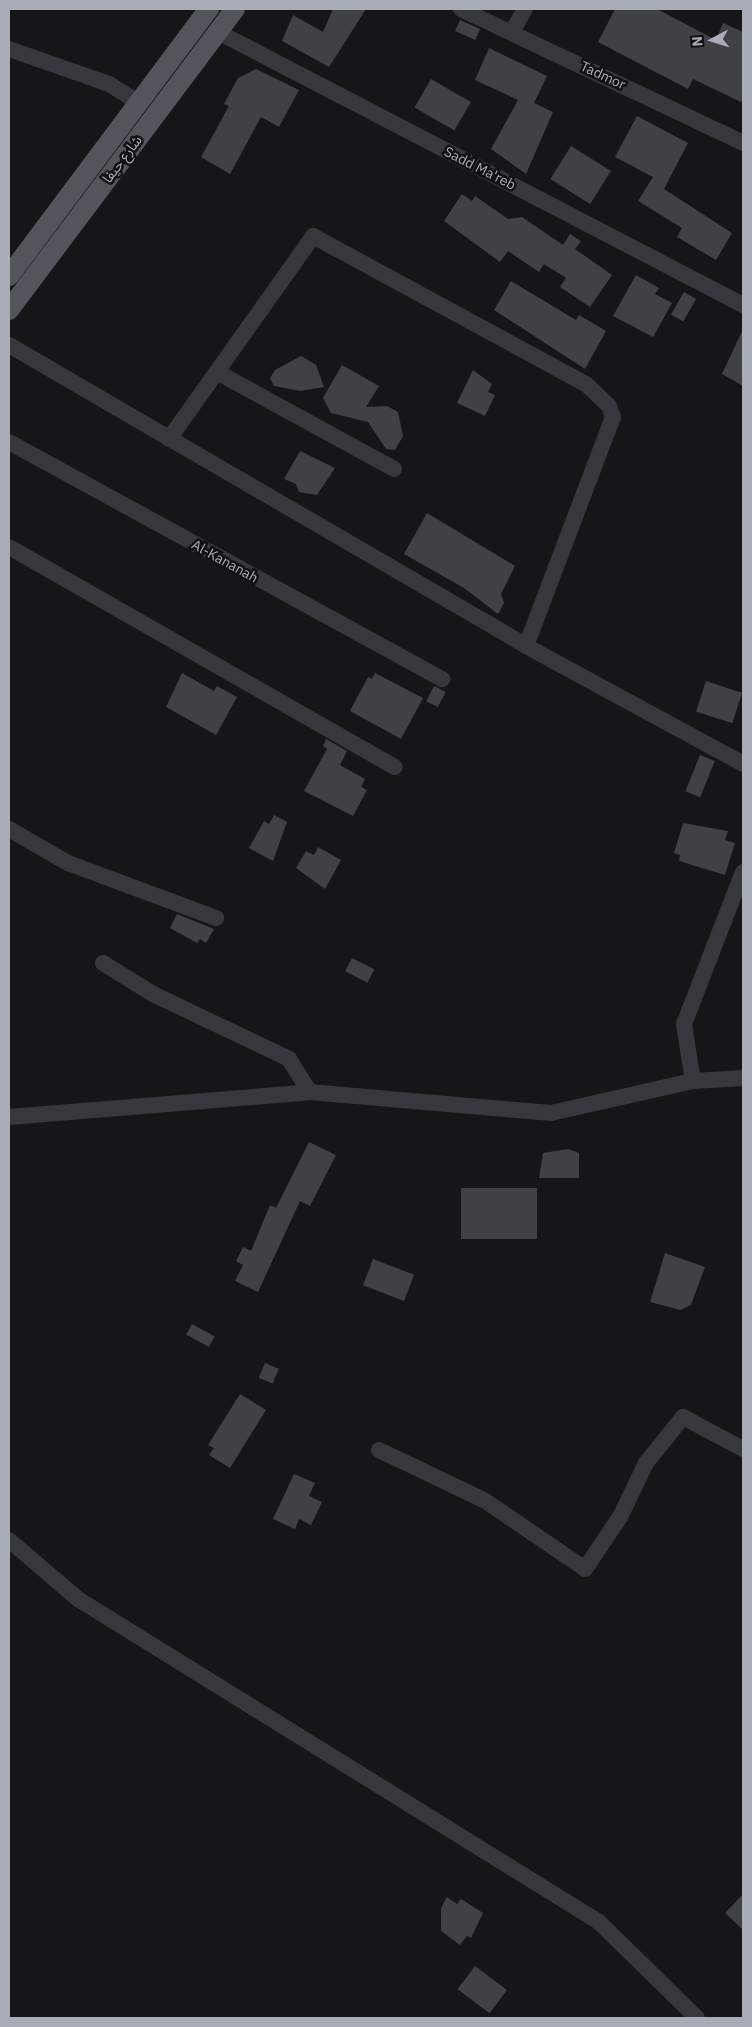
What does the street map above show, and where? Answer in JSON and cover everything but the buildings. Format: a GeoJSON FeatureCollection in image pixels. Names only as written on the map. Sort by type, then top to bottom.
{"type":"FeatureCollection","features":[{"type":"Feature","properties":{"kind":"main road","name":"شارع حيفا"},"geometry":{"type":"LineString","coordinates":[[9,276],[209,9]]}},
{"type":"Feature","properties":{"kind":"main road","name":"شارع حيفا"},"geometry":{"type":"LineString","coordinates":[[9,310],[235,9]]}},
{"type":"Feature","properties":{"kind":"street","name":"Tadmor"},"geometry":{"type":"LineString","coordinates":[[461,9],[743,143]]}},
{"type":"Feature","properties":{"kind":"street"},"geometry":{"type":"LineString","coordinates":[[512,32],[525,9]]}},
{"type":"Feature","properties":{"kind":"street","name":"Sadd Ma'reb"},"geometry":{"type":"LineString","coordinates":[[218,32],[743,305]]}},
{"type":"Feature","properties":{"kind":"street"},"geometry":{"type":"LineString","coordinates":[[9,49],[110,84],[138,102]]}},
{"type":"Feature","properties":{"kind":"street"},"geometry":{"type":"LineString","coordinates":[[169,439],[313,236],[602,397],[609,406],[611,422],[526,646]]}},
{"type":"Feature","properties":{"kind":"street"},"geometry":{"type":"LineString","coordinates":[[9,345],[526,646],[743,764]]}},
{"type":"Feature","properties":{"kind":"street"},"geometry":{"type":"LineString","coordinates":[[217,372],[394,469]]}},
{"type":"Feature","properties":{"kind":"street","name":"Al-Kananah"},"geometry":{"type":"LineString","coordinates":[[9,442],[442,679]]}},
{"type":"Feature","properties":{"kind":"street"},"geometry":{"type":"LineString","coordinates":[[9,547],[395,767]]}},
{"type":"Feature","properties":{"kind":"street"},"geometry":{"type":"LineString","coordinates":[[9,829],[68,864],[216,918]]}},
{"type":"Feature","properties":{"kind":"street"},"geometry":{"type":"LineString","coordinates":[[693,1081],[684,1024],[743,872]]}},
{"type":"Feature","properties":{"kind":"street"},"geometry":{"type":"LineString","coordinates":[[103,963],[153,994],[288,1059],[310,1092]]}},
{"type":"Feature","properties":{"kind":"street"},"geometry":{"type":"LineString","coordinates":[[9,1117],[310,1092],[551,1113],[693,1081],[743,1078]]}},
{"type":"Feature","properties":{"kind":"street"},"geometry":{"type":"LineString","coordinates":[[379,1450],[484,1500],[585,1569],[620,1517],[646,1463],[683,1417],[743,1449]]}},
{"type":"Feature","properties":{"kind":"street"},"geometry":{"type":"LineString","coordinates":[[9,1540],[78,1599],[599,1922],[697,2018]]}}]}
